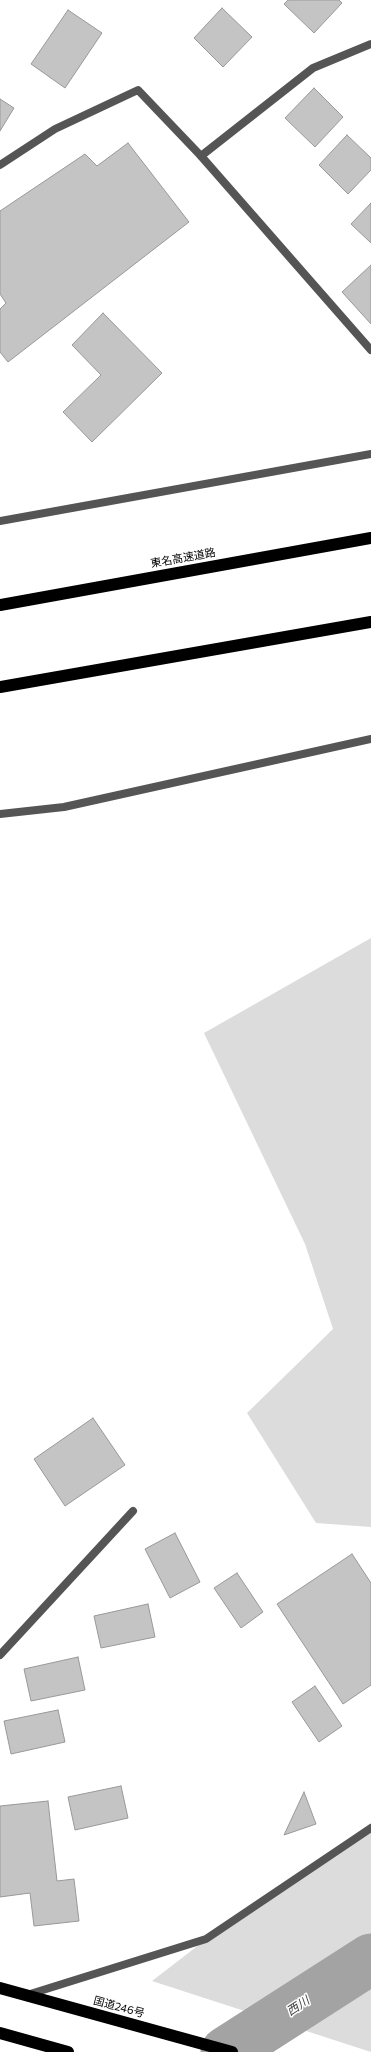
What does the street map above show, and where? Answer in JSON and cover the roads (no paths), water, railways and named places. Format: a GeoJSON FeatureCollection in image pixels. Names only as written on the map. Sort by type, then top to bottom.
{"type":"FeatureCollection","features":[{"type":"Feature","properties":{"kind":"highway","name":"東名高速道路"},"geometry":{"type":"LineString","coordinates":[[0,605],[371,538]]}},
{"type":"Feature","properties":{"kind":"highway"},"geometry":{"type":"LineString","coordinates":[[0,686],[371,622]]}},
{"type":"Feature","properties":{"kind":"highway","name":"国道246号"},"geometry":{"type":"LineString","coordinates":[[0,1988],[232,2052]]}},
{"type":"Feature","properties":{"kind":"highway"},"geometry":{"type":"LineString","coordinates":[[0,2033],[68,2052]]}},
{"type":"Feature","properties":{"kind":"street"},"geometry":{"type":"LineString","coordinates":[[201,156],[313,68],[371,44]]}},
{"type":"Feature","properties":{"kind":"street"},"geometry":{"type":"LineString","coordinates":[[0,165],[55,129],[138,90],[201,156],[371,350]]}},
{"type":"Feature","properties":{"kind":"street"},"geometry":{"type":"LineString","coordinates":[[0,521],[371,454]]}},
{"type":"Feature","properties":{"kind":"street"},"geometry":{"type":"LineString","coordinates":[[0,814],[64,807],[371,739]]}},
{"type":"Feature","properties":{"kind":"street"},"geometry":{"type":"LineString","coordinates":[[0,1655],[133,1511]]}},
{"type":"Feature","properties":{"kind":"street"},"geometry":{"type":"LineString","coordinates":[[26,1995],[206,1939],[371,1828]]}},
{"type":"Feature","properties":{"kind":"waterway","name":"西川"},"geometry":{"type":"LineString","coordinates":[[226,2052],[371,1959]]}}]}
